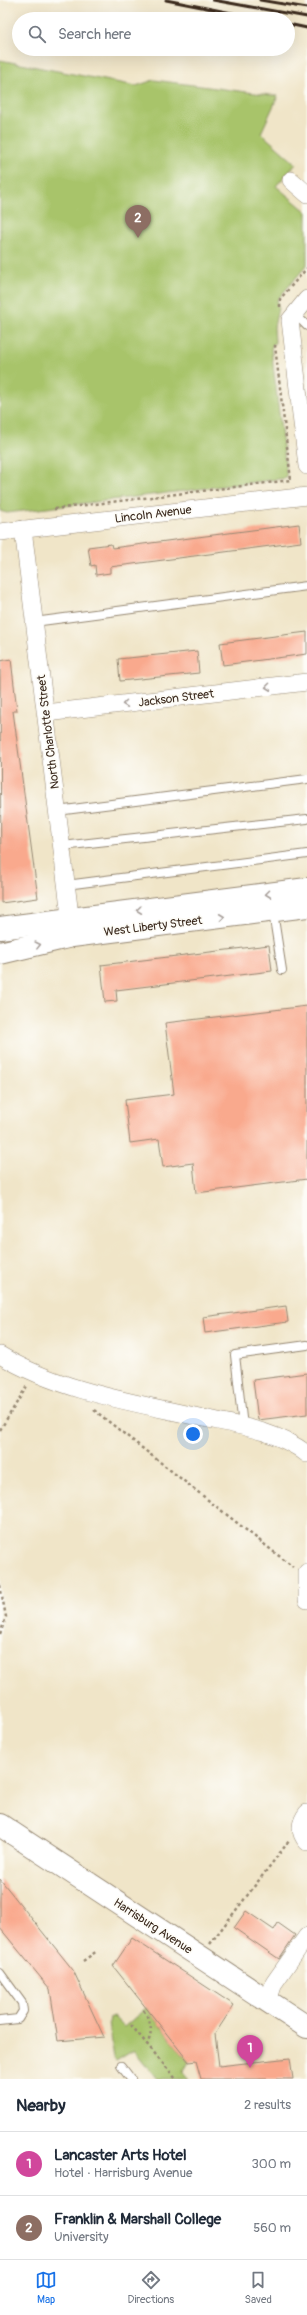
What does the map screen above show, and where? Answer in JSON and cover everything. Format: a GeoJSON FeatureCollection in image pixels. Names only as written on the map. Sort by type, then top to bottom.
{"type":"FeatureCollection","features":[{"type":"Feature","properties":{"kind":"main road","name":"West Liberty Street"},"geometry":{"type":"LineString","coordinates":[[0,953],[71,927],[307,889]]}},
{"type":"Feature","properties":{"kind":"main road","name":"West Liberty Street"},"geometry":{"type":"LineString","coordinates":[[0,928],[71,927],[307,906]]}},
{"type":"Feature","properties":{"kind":"main road","name":"Harrisburg Avenue"},"geometry":{"type":"LineString","coordinates":[[0,1824],[307,2027]]}},
{"type":"Feature","properties":{"kind":"street"},"geometry":{"type":"LineString","coordinates":[[291,180],[307,194]]}},
{"type":"Feature","properties":{"kind":"street"},"geometry":{"type":"LineString","coordinates":[[307,299],[293,317],[303,406],[307,466]]}},
{"type":"Feature","properties":{"kind":"street","name":"Lincoln Avenue"},"geometry":{"type":"LineString","coordinates":[[0,532],[307,496]]}},
{"type":"Feature","properties":{"kind":"street","name":"North Charlotte Street"},"geometry":{"type":"LineString","coordinates":[[23,529],[71,927]]}},
{"type":"Feature","properties":{"kind":"street","name":"Jackson Street"},"geometry":{"type":"LineString","coordinates":[[46,713],[307,682]]}},
{"type":"Feature","properties":{"kind":"street"},"geometry":{"type":"LineString","coordinates":[[0,1355],[28,1370],[79,1389],[243,1427],[275,1436],[307,1454]]}},
{"type":"Feature","properties":{"kind":"street"},"geometry":{"type":"LineString","coordinates":[[307,1572],[307,1600]]}},
{"type":"Feature","properties":{"kind":"street"},"geometry":{"type":"LineString","coordinates":[[300,1839],[301,1823],[307,1812]]}},
{"type":"Feature","properties":{"kind":"street"},"geometry":{"type":"LineString","coordinates":[[268,2001],[274,1983],[307,1936]]}},
{"type":"Feature","properties":{"kind":"lane"},"geometry":{"type":"LineString","coordinates":[[34,622],[307,586]]}},
{"type":"Feature","properties":{"kind":"lane"},"geometry":{"type":"LineString","coordinates":[[57,811],[307,779]]}},
{"type":"Feature","properties":{"kind":"lane"},"geometry":{"type":"LineString","coordinates":[[62,846],[307,819]]}},
{"type":"Feature","properties":{"kind":"lane"},"geometry":{"type":"LineString","coordinates":[[66,885],[307,854]]}},
{"type":"Feature","properties":{"kind":"lane"},"geometry":{"type":"LineString","coordinates":[[273,910],[282,970]]}},
{"type":"Feature","properties":{"kind":"lane"},"geometry":{"type":"LineString","coordinates":[[243,1427],[234,1355],[307,1345]]}},
{"type":"Feature","properties":{"kind":"lane"},"geometry":{"type":"LineString","coordinates":[[0,2022],[18,2018],[23,2011],[22,2003],[1,1977]]}},
{"type":"Feature","properties":{"kind":"lane"},"geometry":{"type":"LineString","coordinates":[[120,2066],[131,2079]]}},
{"type":"Feature","properties":{"kind":"path"},"geometry":{"type":"LineString","coordinates":[[293,317],[280,299],[307,268]]}},
{"type":"Feature","properties":{"kind":"path"},"geometry":{"type":"LineString","coordinates":[[52,510],[291,480],[275,346],[279,339]]}},
{"type":"Feature","properties":{"kind":"path"},"geometry":{"type":"LineString","coordinates":[[0,1430],[30,1380]]}},
{"type":"Feature","properties":{"kind":"path"},"geometry":{"type":"LineString","coordinates":[[94,1409],[307,1578]]}},
{"type":"Feature","properties":{"kind":"path"},"geometry":{"type":"LineString","coordinates":[[0,1585],[6,1617],[0,1634]]}},
{"type":"Feature","properties":{"kind":"path"},"geometry":{"type":"LineString","coordinates":[[200,1957],[300,1839]]}},
{"type":"Feature","properties":{"kind":"path"},"geometry":{"type":"LineString","coordinates":[[83,1961],[96,1951]]}},
{"type":"Feature","properties":{"kind":"path"},"geometry":{"type":"LineString","coordinates":[[143,2010],[150,2021],[151,2027],[147,2045]]}},
{"type":"Feature","properties":{"kind":"path"},"geometry":{"type":"LineString","coordinates":[[131,2025],[176,2079]]}},
{"type":"Feature","properties":{"kind":"green space"},"geometry":{"type":"Polygon","coordinates":[[[0,60],[136,86],[154,80],[278,96],[261,133],[296,164],[276,186],[307,212],[307,265],[277,300],[278,308],[274,327],[275,342],[271,348],[287,478],[7,513],[0,511],[0,60]]]}},
{"type":"Feature","properties":{"kind":"green space"},"geometry":{"type":"Polygon","coordinates":[[[146,2008],[189,2062],[183,2072],[189,2079],[157,2079],[134,2050],[116,2061],[114,2059],[109,2022],[110,2018],[114,2017],[124,2027],[146,2008]]]}},
{"type":"Feature","properties":{"kind":"building"},"geometry":{"type":"Polygon","coordinates":[[[299,524],[301,542],[110,567],[110,573],[96,575],[95,565],[91,566],[88,547],[111,544],[112,548],[299,524]]]}},
{"type":"Feature","properties":{"kind":"building"},"geometry":{"type":"Polygon","coordinates":[[[307,632],[307,654],[223,665],[220,643],[307,632]]]}},
{"type":"Feature","properties":{"kind":"building"},"geometry":{"type":"Polygon","coordinates":[[[197,651],[199,673],[120,681],[118,659],[197,651]]]}},
{"type":"Feature","properties":{"kind":"building"},"geometry":{"type":"Polygon","coordinates":[[[11,659],[17,711],[13,711],[38,898],[1,903],[0,661],[11,659]]]}},
{"type":"Feature","properties":{"kind":"building"},"geometry":{"type":"Polygon","coordinates":[[[269,945],[272,971],[116,990],[117,1001],[105,1002],[101,965],[269,945]]]}},
{"type":"Feature","properties":{"kind":"building"},"geometry":{"type":"Polygon","coordinates":[[[307,1006],[307,1179],[196,1193],[193,1163],[163,1167],[159,1139],[130,1143],[125,1100],[174,1094],[165,1023],[307,1006]]]}},
{"type":"Feature","properties":{"kind":"building"},"geometry":{"type":"Polygon","coordinates":[[[286,1306],[288,1322],[205,1333],[203,1317],[286,1306]]]}},
{"type":"Feature","properties":{"kind":"building"},"geometry":{"type":"Polygon","coordinates":[[[307,1373],[307,1414],[258,1420],[253,1380],[307,1373]]]}},
{"type":"Feature","properties":{"kind":"building"},"geometry":{"type":"Polygon","coordinates":[[[0,1879],[73,1970],[104,2037],[58,2041],[50,1989],[0,1928],[0,1879]]]}},
{"type":"Feature","properties":{"kind":"building"},"geometry":{"type":"Polygon","coordinates":[[[246,1911],[274,1930],[278,1923],[295,1935],[279,1959],[234,1928],[246,1911]]]}},
{"type":"Feature","properties":{"kind":"building"},"geometry":{"type":"Polygon","coordinates":[[[132,1938],[234,2005],[215,2034],[219,2066],[290,2058],[293,2079],[201,2079],[196,2061],[189,2062],[113,1966],[132,1938]]]}},
{"type":"Feature","properties":{"kind":"railway"},"geometry":{"type":"LineString","coordinates":[[166,0],[227,12]]}},
{"type":"Feature","properties":{"kind":"railway"},"geometry":{"type":"LineString","coordinates":[[213,0],[279,12]]}},
{"type":"Feature","properties":{"kind":"railway"},"geometry":{"type":"LineString","coordinates":[[260,0],[307,8]]}},
{"type":"Feature","properties":{"kind":"railway"},"geometry":{"type":"LineString","coordinates":[[295,15],[307,17]]}},
{"type":"Feature","properties":{"kind":"railway"},"geometry":{"type":"LineString","coordinates":[[295,25],[307,28]]}},
{"type":"Feature","properties":{"kind":"place","name":"Franklin & Marshall College"},"geometry":{"type":"Point","coordinates":[138,238]}},
{"type":"Feature","properties":{"kind":"place","name":"Lancaster Arts Hotel"},"geometry":{"type":"Point","coordinates":[250,2068]}}]}
